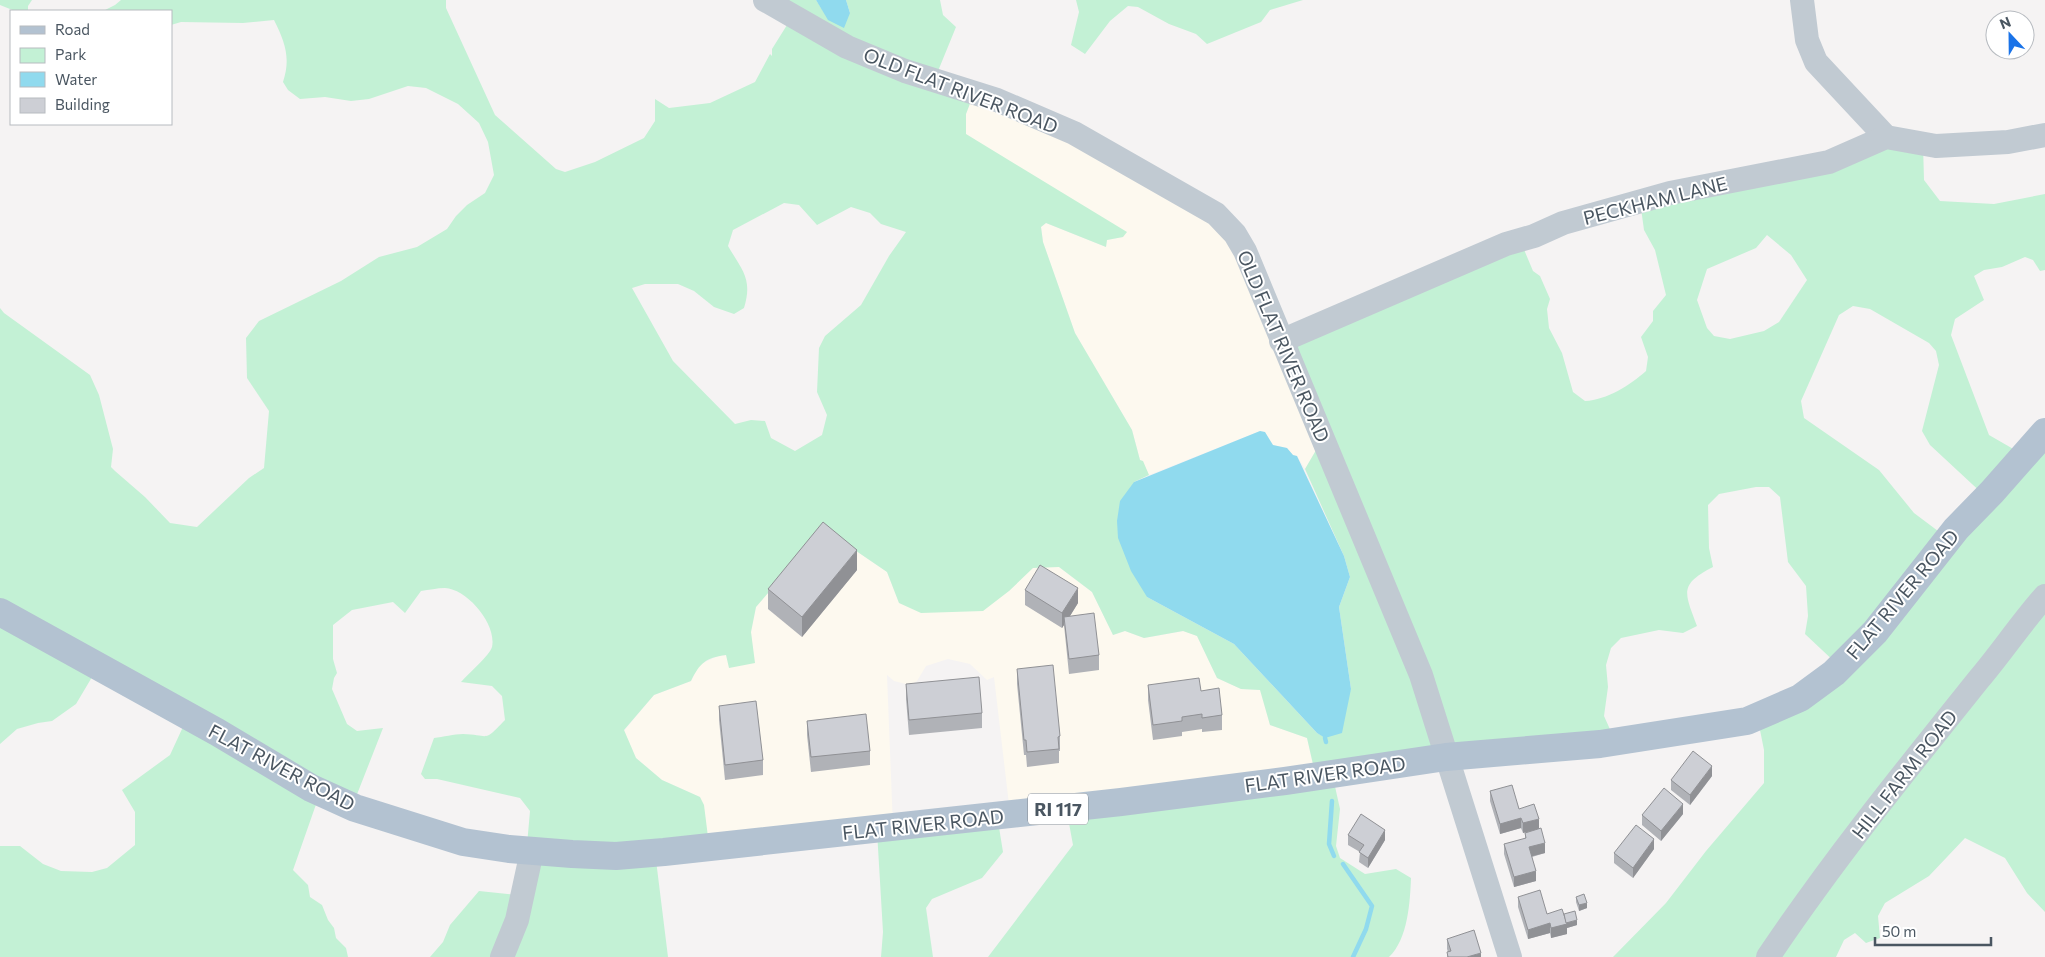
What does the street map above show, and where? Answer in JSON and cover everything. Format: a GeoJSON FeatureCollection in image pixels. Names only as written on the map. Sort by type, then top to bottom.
{"type":"FeatureCollection","features":[{"type":"Feature","properties":{"kind":"main road","name":"FLAT RIVER ROAD"},"geometry":{"type":"LineString","coordinates":[[0,612],[217,732],[334,800],[355,808],[455,840],[532,851],[616,856],[664,852],[1120,802],[1285,781],[1446,757],[1600,744],[1730,726],[1765,715],[1800,698],[1834,673],[1874,632],[1956,529],[1992,492],[2045,432]]}},
{"type":"Feature","properties":{"kind":"street","name":"OLD FLAT RIVER ROAD"},"geometry":{"type":"LineString","coordinates":[[765,0],[847,47],[905,71],[997,100],[1074,133],[1216,214],[1235,234],[1245,250],[1421,675],[1510,957]]}},
{"type":"Feature","properties":{"kind":"street"},"geometry":{"type":"LineString","coordinates":[[1802,0],[1807,40],[1816,62],[1886,137],[1936,146],[2008,142],[2045,136]]}},
{"type":"Feature","properties":{"kind":"street","name":"PECKHAM LANE"},"geometry":{"type":"LineString","coordinates":[[1281,340],[1506,244],[1534,236],[1564,223],[1670,192],[1829,162],[1886,137]]}},
{"type":"Feature","properties":{"kind":"street","name":"HILL FARM ROAD"},"geometry":{"type":"LineString","coordinates":[[1768,957],[1863,825],[2045,596]]}},
{"type":"Feature","properties":{"kind":"street"},"geometry":{"type":"LineString","coordinates":[[502,957],[517,920],[532,851]]}},
{"type":"Feature","properties":{"kind":"shaded area"},"geometry":{"type":"Polygon","coordinates":[[[974,93],[1217,212],[1322,440],[1305,469],[1297,456],[1293,455],[1287,448],[1273,445],[1265,432],[1260,431],[1149,475],[1143,462],[1140,460],[1132,430],[1075,333],[1043,242],[1041,227],[1046,223],[1106,247],[1107,240],[1123,237],[966,134],[966,114],[974,93]]]}},
{"type":"Feature","properties":{"kind":"shaded area"},"geometry":{"type":"Polygon","coordinates":[[[818,535],[843,542],[887,572],[899,603],[1009,591],[1033,567],[1059,567],[1092,592],[1113,635],[1125,631],[1144,638],[1184,631],[1197,636],[1217,678],[1241,689],[1261,690],[1270,725],[1307,738],[1315,774],[1010,813],[994,677],[987,680],[970,664],[948,659],[926,666],[917,681],[910,685],[894,681],[887,675],[893,827],[709,845],[700,797],[662,780],[636,758],[624,731],[654,695],[691,681],[699,665],[718,656],[727,655],[754,663],[751,632],[756,607],[818,535]]]}},
{"type":"Feature","properties":{"kind":"green space"},"geometry":{"type":"Polygon","coordinates":[[[0,0],[32,0],[28,10],[12,10],[0,5],[0,0]]]}},
{"type":"Feature","properties":{"kind":"green space"},"geometry":{"type":"Polygon","coordinates":[[[121,0],[446,0],[446,8],[495,115],[556,169],[565,172],[595,162],[644,138],[655,121],[655,99],[669,108],[710,103],[755,82],[770,54],[772,56],[772,49],[792,17],[767,0],[816,0],[829,20],[850,13],[846,0],[940,0],[943,15],[956,27],[936,76],[974,93],[966,114],[966,134],[1127,232],[1123,237],[1107,240],[1106,247],[1046,223],[1041,227],[1043,242],[1075,333],[1132,430],[1140,460],[1143,461],[1149,475],[1134,482],[1147,597],[1234,644],[1317,733],[1326,738],[1351,689],[1339,607],[1350,577],[1344,556],[1305,469],[1322,440],[1285,348],[1520,240],[1533,271],[1540,276],[1550,299],[1547,309],[1549,328],[1562,353],[1573,392],[1585,401],[1593,400],[1618,391],[1646,371],[1648,357],[1641,337],[1653,321],[1653,311],[1666,295],[1655,250],[1644,230],[1640,201],[1850,151],[1923,144],[1924,180],[1940,201],[1994,204],[2045,194],[2045,270],[2040,271],[2033,260],[2025,257],[2002,267],[1984,270],[1974,276],[1984,300],[1955,319],[1951,335],[1989,435],[2022,454],[2045,430],[2045,912],[2027,893],[2005,858],[1965,838],[1929,876],[1885,903],[1878,916],[1880,938],[1866,943],[1855,933],[1844,940],[1836,957],[1613,957],[1666,903],[1706,851],[1764,783],[1764,750],[1759,725],[1838,665],[1805,634],[1808,616],[1806,586],[1788,562],[1780,497],[1769,487],[1756,487],[1719,494],[1708,505],[1709,548],[1713,567],[1694,579],[1687,591],[1697,626],[1683,633],[1659,630],[1621,638],[1611,648],[1606,665],[1608,687],[1604,716],[1613,736],[1332,773],[1340,809],[1336,846],[1340,858],[1365,874],[1396,869],[1411,878],[1407,920],[1400,940],[1389,957],[988,957],[1073,845],[1066,807],[1315,773],[1307,738],[1270,725],[1260,690],[1241,689],[1217,678],[1197,636],[1183,631],[1144,638],[1125,631],[1113,635],[1092,592],[1059,567],[1033,568],[1009,591],[983,611],[921,613],[899,603],[887,572],[843,542],[818,535],[756,607],[751,632],[755,663],[729,668],[726,655],[704,662],[691,681],[654,695],[624,730],[636,758],[662,780],[700,797],[704,805],[709,845],[655,852],[668,957],[430,957],[443,942],[450,925],[479,891],[517,895],[527,845],[530,811],[520,798],[437,779],[425,779],[421,774],[434,738],[460,734],[486,736],[505,720],[502,696],[492,686],[461,682],[492,647],[490,628],[479,609],[471,601],[454,590],[445,588],[421,591],[405,613],[393,602],[352,610],[333,625],[333,659],[337,673],[332,689],[347,724],[357,731],[383,728],[354,802],[320,793],[293,870],[308,885],[310,897],[322,905],[328,920],[334,928],[336,938],[346,948],[348,957],[0,957],[0,846],[20,846],[43,864],[61,871],[92,872],[107,868],[135,845],[135,812],[122,790],[170,755],[188,716],[98,667],[76,704],[52,721],[17,729],[0,744],[0,308],[4,313],[90,375],[99,395],[113,449],[111,467],[145,497],[170,523],[197,527],[249,478],[264,468],[269,411],[247,378],[246,338],[259,321],[341,281],[379,257],[417,247],[447,229],[467,205],[485,193],[494,175],[488,142],[479,123],[458,104],[426,88],[408,86],[369,99],[351,101],[325,97],[300,99],[288,90],[283,82],[287,65],[286,50],[274,20],[243,23],[181,22],[172,25],[172,10],[105,10],[121,0]],[[784,203],[733,230],[728,246],[742,269],[747,282],[744,308],[734,314],[714,307],[694,291],[678,284],[645,284],[632,288],[673,361],[735,424],[751,420],[765,421],[771,438],[795,451],[822,435],[827,415],[817,392],[819,348],[825,336],[861,305],[889,256],[906,232],[881,224],[870,213],[851,207],[817,225],[799,205],[784,203]],[[1767,235],[1756,248],[1707,269],[1697,300],[1707,328],[1714,336],[1730,339],[1764,331],[1779,322],[1807,280],[1791,255],[1767,235]],[[1853,306],[1839,315],[1801,401],[1804,418],[1879,470],[1914,513],[1946,537],[1986,497],[1930,445],[1922,431],[1939,365],[1936,351],[1929,343],[1870,309],[1853,306]]]}},
{"type":"Feature","properties":{"kind":"green space"},"geometry":{"type":"Polygon","coordinates":[[[1076,0],[1303,0],[1270,10],[1261,22],[1207,44],[1196,34],[1169,24],[1138,7],[1128,6],[1110,21],[1085,54],[1071,45],[1079,12],[1076,0]]]}},
{"type":"Feature","properties":{"kind":"green space"},"geometry":{"type":"Polygon","coordinates":[[[997,815],[1003,852],[982,878],[932,899],[926,908],[933,957],[881,957],[883,932],[877,831],[997,815]]]}},
{"type":"Feature","properties":{"kind":"water"},"geometry":{"type":"Polygon","coordinates":[[[816,0],[846,0],[850,13],[844,28],[828,20],[816,0]]]}},
{"type":"Feature","properties":{"kind":"water"},"geometry":{"type":"Polygon","coordinates":[[[1260,431],[1265,432],[1273,445],[1287,448],[1293,455],[1297,456],[1344,556],[1350,577],[1339,607],[1351,689],[1342,733],[1325,738],[1317,733],[1234,644],[1147,597],[1131,571],[1118,538],[1117,521],[1120,501],[1134,482],[1260,431]]]}},
{"type":"Feature","properties":{"kind":"building"},"geometry":{"type":"Polygon","coordinates":[[[823,522],[857,550],[802,617],[768,589],[823,522]]]}},
{"type":"Feature","properties":{"kind":"building"},"geometry":{"type":"Polygon","coordinates":[[[1040,565],[1078,588],[1062,613],[1025,590],[1040,565]]]}},
{"type":"Feature","properties":{"kind":"building"},"geometry":{"type":"Polygon","coordinates":[[[1094,613],[1099,655],[1069,659],[1064,617],[1094,613]]]}},
{"type":"Feature","properties":{"kind":"building"},"geometry":{"type":"Polygon","coordinates":[[[1053,665],[1060,736],[1058,737],[1059,749],[1027,752],[1026,740],[1024,740],[1017,669],[1053,665]]]}},
{"type":"Feature","properties":{"kind":"building"},"geometry":{"type":"Polygon","coordinates":[[[979,677],[982,713],[909,720],[906,684],[979,677]]]}},
{"type":"Feature","properties":{"kind":"building"},"geometry":{"type":"Polygon","coordinates":[[[1199,678],[1201,691],[1219,688],[1222,715],[1202,718],[1202,714],[1182,717],[1182,721],[1153,725],[1148,685],[1199,678]]]}},
{"type":"Feature","properties":{"kind":"building"},"geometry":{"type":"Polygon","coordinates":[[[756,701],[763,760],[725,765],[719,706],[756,701]]]}},
{"type":"Feature","properties":{"kind":"building"},"geometry":{"type":"Polygon","coordinates":[[[866,714],[870,751],[811,757],[807,721],[866,714]]]}},
{"type":"Feature","properties":{"kind":"building"},"geometry":{"type":"Polygon","coordinates":[[[1693,751],[1712,766],[1690,795],[1671,780],[1693,751]]]}},
{"type":"Feature","properties":{"kind":"building"},"geometry":{"type":"Polygon","coordinates":[[[1512,785],[1519,809],[1534,804],[1539,819],[1523,823],[1521,818],[1500,824],[1490,791],[1512,785]]]}},
{"type":"Feature","properties":{"kind":"building"},"geometry":{"type":"Polygon","coordinates":[[[1664,788],[1683,804],[1661,831],[1642,815],[1664,788]]]}},
{"type":"Feature","properties":{"kind":"building"},"geometry":{"type":"Polygon","coordinates":[[[1361,814],[1385,830],[1368,858],[1359,852],[1364,845],[1348,835],[1361,814]]]}},
{"type":"Feature","properties":{"kind":"building"},"geometry":{"type":"Polygon","coordinates":[[[1636,825],[1654,839],[1633,868],[1614,853],[1636,825]]]}},
{"type":"Feature","properties":{"kind":"building"},"geometry":{"type":"Polygon","coordinates":[[[1541,828],[1545,843],[1529,847],[1536,871],[1514,877],[1504,844],[1526,838],[1525,833],[1541,828]]]}},
{"type":"Feature","properties":{"kind":"building"},"geometry":{"type":"Polygon","coordinates":[[[1540,890],[1547,914],[1562,909],[1567,924],[1551,928],[1550,923],[1528,930],[1518,897],[1540,890]]]}},
{"type":"Feature","properties":{"kind":"building"},"geometry":{"type":"Polygon","coordinates":[[[1584,894],[1587,903],[1579,905],[1576,897],[1584,894]]]}},
{"type":"Feature","properties":{"kind":"building"},"geometry":{"type":"Polygon","coordinates":[[[1575,911],[1577,920],[1566,923],[1564,914],[1575,911]]]}},
{"type":"Feature","properties":{"kind":"building"},"geometry":{"type":"Polygon","coordinates":[[[1474,930],[1481,953],[1467,957],[1448,957],[1447,952],[1451,951],[1447,939],[1474,930]]]}},
{"type":"Feature","properties":{"kind":"waterway"},"geometry":{"type":"LineString","coordinates":[[1325,738],[1326,742]]}},
{"type":"Feature","properties":{"kind":"waterway"},"geometry":{"type":"LineString","coordinates":[[1332,801],[1329,844],[1334,856]]}},
{"type":"Feature","properties":{"kind":"waterway"},"geometry":{"type":"LineString","coordinates":[[1343,864],[1372,906],[1366,929],[1353,957]]}}]}
